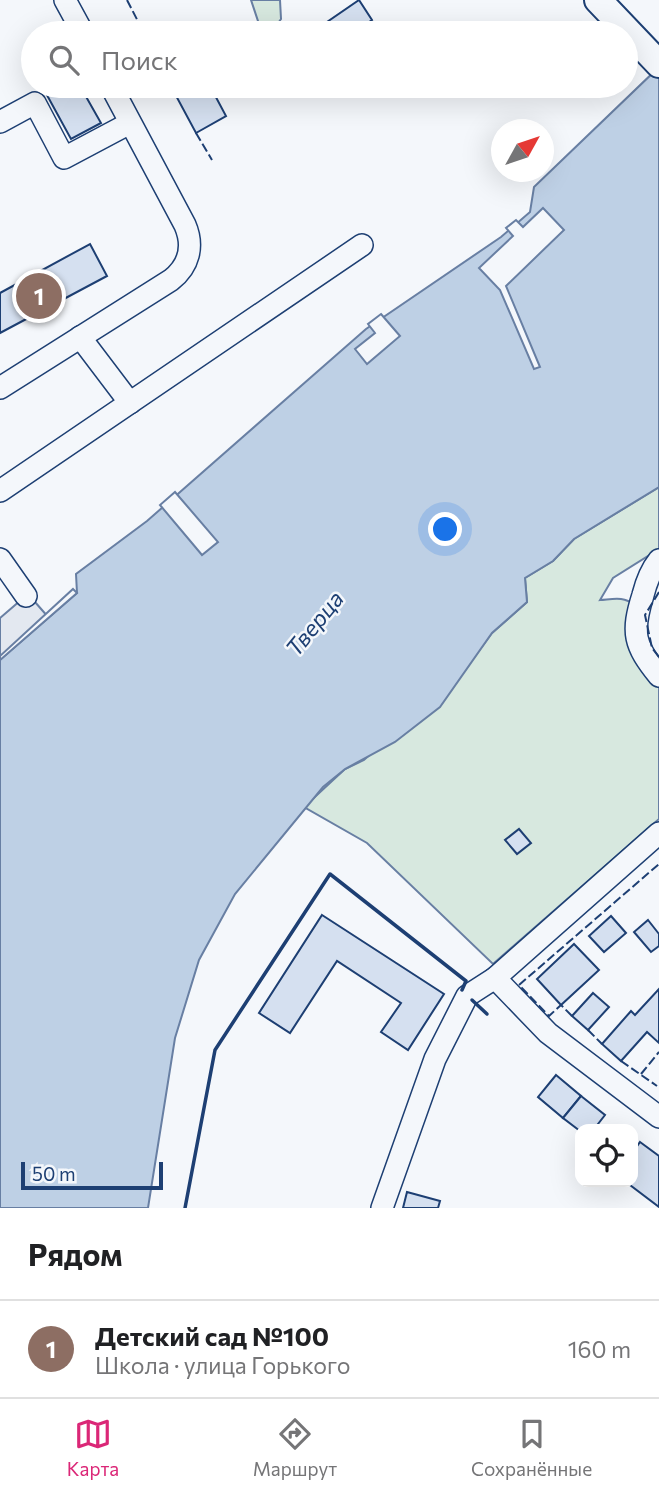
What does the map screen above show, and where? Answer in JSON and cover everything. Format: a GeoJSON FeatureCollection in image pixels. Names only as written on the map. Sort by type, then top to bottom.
{"type":"FeatureCollection","features":[{"type":"Feature","properties":{"kind":"main road"},"geometry":{"type":"LineString","coordinates":[[598,0],[618,21]]}},
{"type":"Feature","properties":{"kind":"main road"},"geometry":{"type":"LineString","coordinates":[[620,0],[659,41]]}},
{"type":"Feature","properties":{"kind":"main road"},"geometry":{"type":"LineString","coordinates":[[638,42],[659,64]]}},
{"type":"Feature","properties":{"kind":"street"},"geometry":{"type":"LineString","coordinates":[[65,0],[76,21]]}},
{"type":"Feature","properties":{"kind":"street"},"geometry":{"type":"LineString","coordinates":[[0,388],[171,280],[188,258],[189,236],[117,98]]}},
{"type":"Feature","properties":{"kind":"street"},"geometry":{"type":"LineString","coordinates":[[0,122],[35,103],[64,158],[130,122]]}},
{"type":"Feature","properties":{"kind":"street"},"geometry":{"type":"LineString","coordinates":[[0,491],[362,245]]}},
{"type":"Feature","properties":{"kind":"street"},"geometry":{"type":"LineString","coordinates":[[80,337],[130,403]]}},
{"type":"Feature","properties":{"kind":"street"},"geometry":{"type":"LineString","coordinates":[[0,559],[26,596]]}},
{"type":"Feature","properties":{"kind":"street"},"geometry":{"type":"LineString","coordinates":[[659,560],[646,584],[634,625],[639,648],[659,676]]}},
{"type":"Feature","properties":{"kind":"street"},"geometry":{"type":"LineString","coordinates":[[382,1208],[435,1059],[467,996],[495,978],[659,833]]}},
{"type":"Feature","properties":{"kind":"street"},"geometry":{"type":"LineString","coordinates":[[495,978],[548,1033],[659,1117]]}},
{"type":"Feature","properties":{"kind":"shaded area"},"geometry":{"type":"Polygon","coordinates":[[[251,0],[280,0],[280,21],[258,21],[251,0]]]}},
{"type":"Feature","properties":{"kind":"shaded area"},"geometry":{"type":"Polygon","coordinates":[[[659,487],[659,549],[613,578],[600,600],[622,599],[635,605],[659,683],[659,819],[493,964],[367,843],[304,807],[345,769],[364,760],[466,668],[492,633],[527,602],[525,578],[553,561],[574,539],[659,487]]]}},
{"type":"Feature","properties":{"kind":"shaded area"},"geometry":{"type":"Polygon","coordinates":[[[28,594],[49,618],[0,660],[0,618],[28,594]]]}},
{"type":"Feature","properties":{"kind":"water","name":"Тверца"},"geometry":{"type":"Polygon","coordinates":[[[659,67],[659,487],[574,539],[553,561],[525,578],[527,602],[492,633],[440,707],[395,742],[345,769],[323,787],[235,894],[199,960],[175,1038],[148,1208],[0,1208],[0,660],[77,593],[76,574],[147,521],[366,329],[501,237],[530,212],[534,187],[539,182],[554,182],[554,168],[627,98],[638,98],[638,87],[659,67]]]}},
{"type":"Feature","properties":{"kind":"pier"},"geometry":{"type":"Polygon","coordinates":[[[543,208],[564,230],[506,286],[540,367],[534,369],[500,290],[479,268],[513,236],[506,228],[516,220],[523,227],[543,208]]]}},
{"type":"Feature","properties":{"kind":"pier"},"geometry":{"type":"Polygon","coordinates":[[[381,314],[400,336],[367,364],[355,349],[375,333],[368,324],[381,314]]]}},
{"type":"Feature","properties":{"kind":"pier"},"geometry":{"type":"Polygon","coordinates":[[[175,492],[218,542],[202,555],[160,505],[175,492]]]}},
{"type":"Feature","properties":{"kind":"pier"},"geometry":{"type":"Polygon","coordinates":[[[73,589],[77,593],[0,660],[0,656],[73,589]]]}},
{"type":"Feature","properties":{"kind":"building"},"geometry":{"type":"Polygon","coordinates":[[[359,0],[372,20],[371,21],[328,21],[359,0]]]}},
{"type":"Feature","properties":{"kind":"building"},"geometry":{"type":"Polygon","coordinates":[[[49,98],[87,98],[101,123],[71,139],[49,98]]]}},
{"type":"Feature","properties":{"kind":"building"},"geometry":{"type":"Polygon","coordinates":[[[177,98],[216,98],[226,116],[196,133],[177,98]]]}},
{"type":"Feature","properties":{"kind":"building"},"geometry":{"type":"Polygon","coordinates":[[[90,244],[107,276],[0,333],[0,293],[90,244]]]}},
{"type":"Feature","properties":{"kind":"building"},"geometry":{"type":"Polygon","coordinates":[[[519,829],[531,843],[517,854],[505,840],[519,829]]]}},
{"type":"Feature","properties":{"kind":"building"},"geometry":{"type":"Polygon","coordinates":[[[322,915],[444,994],[408,1050],[381,1032],[401,1003],[337,961],[290,1033],[259,1013],[322,915]]]}},
{"type":"Feature","properties":{"kind":"building"},"geometry":{"type":"Polygon","coordinates":[[[611,916],[626,933],[604,952],[589,936],[611,916]]]}},
{"type":"Feature","properties":{"kind":"building"},"geometry":{"type":"Polygon","coordinates":[[[648,920],[659,934],[659,946],[651,952],[634,932],[648,920]]]}},
{"type":"Feature","properties":{"kind":"building"},"geometry":{"type":"Polygon","coordinates":[[[574,944],[599,970],[561,1005],[537,979],[574,944]]]}},
{"type":"Feature","properties":{"kind":"building"},"geometry":{"type":"Polygon","coordinates":[[[659,989],[659,1043],[647,1032],[621,1061],[602,1044],[631,1011],[635,1015],[659,989]]]}},
{"type":"Feature","properties":{"kind":"building"},"geometry":{"type":"Polygon","coordinates":[[[593,993],[609,1007],[588,1030],[572,1016],[593,993]]]}},
{"type":"Feature","properties":{"kind":"building"},"geometry":{"type":"Polygon","coordinates":[[[556,1075],[581,1096],[563,1118],[538,1097],[556,1075]]]}},
{"type":"Feature","properties":{"kind":"building"},"geometry":{"type":"Polygon","coordinates":[[[581,1096],[605,1115],[598,1124],[575,1124],[575,1127],[563,1118],[581,1096]]]}},
{"type":"Feature","properties":{"kind":"building"},"geometry":{"type":"Polygon","coordinates":[[[640,1142],[659,1156],[659,1207],[633,1187],[638,1187],[640,1142]]]}},
{"type":"Feature","properties":{"kind":"building"},"geometry":{"type":"Polygon","coordinates":[[[407,1192],[440,1201],[438,1208],[403,1208],[407,1192]]]}},
{"type":"Feature","properties":{"kind":"fence"},"geometry":{"type":"LineString","coordinates":[[127,0],[138,21]]}},
{"type":"Feature","properties":{"kind":"fence"},"geometry":{"type":"LineString","coordinates":[[196,133],[212,160]]}},
{"type":"Feature","properties":{"kind":"fence"},"geometry":{"type":"LineString","coordinates":[[659,592],[645,615],[652,648],[659,657]]}},
{"type":"Feature","properties":{"kind":"fence"},"geometry":{"type":"LineString","coordinates":[[572,1016],[561,1005],[549,1016],[519,985],[659,864]]}},
{"type":"Feature","properties":{"kind":"fence"},"geometry":{"type":"LineString","coordinates":[[588,1030],[602,1044]]}},
{"type":"Feature","properties":{"kind":"fence"},"geometry":{"type":"LineString","coordinates":[[641,1074],[659,1052]]}},
{"type":"Feature","properties":{"kind":"fence"},"geometry":{"type":"LineString","coordinates":[[621,1061],[657,1086]]}},
{"type":"Feature","properties":{"kind":"wall"},"geometry":{"type":"LineString","coordinates":[[185,1208],[215,1050],[330,874],[466,981],[462,990]]}},
{"type":"Feature","properties":{"kind":"wall"},"geometry":{"type":"LineString","coordinates":[[472,1000],[487,1014]]}},
{"type":"Feature","properties":{"kind":"place","name":"Детский сад №100"},"geometry":{"type":"Point","coordinates":[39,296]}}]}
